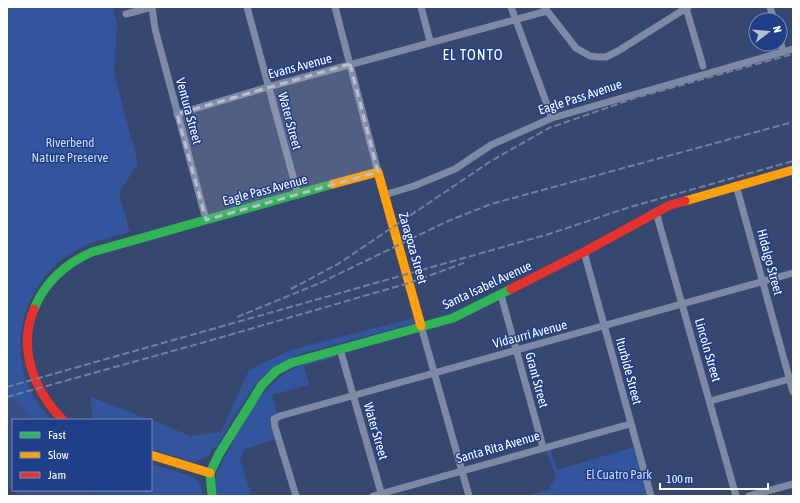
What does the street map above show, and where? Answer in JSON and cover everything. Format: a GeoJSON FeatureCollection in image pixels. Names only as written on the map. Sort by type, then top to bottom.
{"type":"FeatureCollection","features":[{"type":"Feature","properties":{"kind":"street"},"geometry":{"type":"LineString","coordinates":[[126,14],[152,7]]}},
{"type":"Feature","properties":{"kind":"street","name":"Ventura Street"},"geometry":{"type":"LineString","coordinates":[[152,7],[155,29],[206,220]]}},
{"type":"Feature","properties":{"kind":"street","name":"Water Street"},"geometry":{"type":"LineString","coordinates":[[247,7],[298,195]]}},
{"type":"Feature","properties":{"kind":"street","name":"Zaragoza Street"},"geometry":{"type":"LineString","coordinates":[[335,7],[384,195],[469,496]]}},
{"type":"Feature","properties":{"kind":"street"},"geometry":{"type":"LineString","coordinates":[[421,7],[430,42]]}},
{"type":"Feature","properties":{"kind":"street"},"geometry":{"type":"LineString","coordinates":[[512,7],[552,118]]}},
{"type":"Feature","properties":{"kind":"street"},"geometry":{"type":"LineString","coordinates":[[545,9],[576,48],[586,55],[606,57],[687,8],[703,66]]}},
{"type":"Feature","properties":{"kind":"street","name":"Evans Avenue"},"geometry":{"type":"LineString","coordinates":[[177,114],[545,9]]}},
{"type":"Feature","properties":{"kind":"street","name":"Eagle Pass Avenue"},"geometry":{"type":"LineString","coordinates":[[384,195],[414,186],[455,169],[490,145],[552,118],[783,52]]}},
{"type":"Feature","properties":{"kind":"street","name":"Santa Isabel Avenue"},"geometry":{"type":"LineString","coordinates":[[210,473],[244,412],[262,385],[291,363],[453,318],[584,252],[679,201],[793,170]]}},
{"type":"Feature","properties":{"kind":"street","name":"Eagle Pass Avenue"},"geometry":{"type":"LineString","coordinates":[[62,419],[46,402],[38,389],[31,371],[28,354],[28,338],[32,316],[38,299],[49,281],[62,269],[89,253],[378,172]]}},
{"type":"Feature","properties":{"kind":"street","name":"Hidalgo Street"},"geometry":{"type":"LineString","coordinates":[[736,185],[791,378],[793,392]]}},
{"type":"Feature","properties":{"kind":"street","name":"Lincoln Street"},"geometry":{"type":"LineString","coordinates":[[656,212],[736,496]]}},
{"type":"Feature","properties":{"kind":"street","name":"Iturbide Street"},"geometry":{"type":"LineString","coordinates":[[584,252],[651,496]]}},
{"type":"Feature","properties":{"kind":"street","name":"Vidaurri Avenue"},"geometry":{"type":"LineString","coordinates":[[296,496],[275,427],[274,420],[283,415],[793,273]]}},
{"type":"Feature","properties":{"kind":"street","name":"Grant Street"},"geometry":{"type":"LineString","coordinates":[[500,295],[543,447]]}},
{"type":"Feature","properties":{"kind":"street","name":"Water Street"},"geometry":{"type":"LineString","coordinates":[[340,349],[381,495]]}},
{"type":"Feature","properties":{"kind":"street"},"geometry":{"type":"LineString","coordinates":[[710,401],[791,378]]}},
{"type":"Feature","properties":{"kind":"street","name":"Santa Rita Avenue"},"geometry":{"type":"LineString","coordinates":[[373,496],[381,495],[543,447],[630,424]]}},
{"type":"Feature","properties":{"kind":"street"},"geometry":{"type":"LineString","coordinates":[[152,455],[210,473],[212,496]]}},
{"type":"Feature","properties":{"kind":"street"},"geometry":{"type":"LineString","coordinates":[[749,496],[793,484]]}},
{"type":"Feature","properties":{"kind":"highlighted area"},"geometry":{"type":"Polygon","coordinates":[[[350,64],[378,172],[206,220],[177,114],[350,64]]]}},
{"type":"Feature","properties":{"kind":"green space","name":"Riverbend Nature Preserve"},"geometry":{"type":"Polygon","coordinates":[[[7,7],[113,7],[117,23],[114,73],[138,164],[119,193],[130,232],[90,243],[61,260],[47,274],[36,290],[28,307],[22,326],[20,346],[22,366],[32,394],[50,419],[30,419],[18,402],[7,395],[7,7]]]}},
{"type":"Feature","properties":{"kind":"green space"},"geometry":{"type":"Polygon","coordinates":[[[414,318],[416,323],[303,353],[273,368],[264,375],[248,394],[216,448],[213,447],[208,456],[197,460],[196,463],[152,449],[152,420],[190,436],[221,432],[249,370],[291,350],[414,318]]]}},
{"type":"Feature","properties":{"kind":"green space"},"geometry":{"type":"Polygon","coordinates":[[[336,355],[336,357],[304,366],[309,385],[272,395],[277,413],[273,415],[270,422],[276,439],[245,449],[240,458],[251,496],[215,496],[215,478],[219,468],[241,426],[259,399],[270,386],[295,368],[336,355]]]}},
{"type":"Feature","properties":{"kind":"green space"},"geometry":{"type":"Polygon","coordinates":[[[91,397],[147,419],[92,419],[91,397]]]}},
{"type":"Feature","properties":{"kind":"green space","name":"El Cuatro Park"},"geometry":{"type":"Polygon","coordinates":[[[634,447],[648,496],[527,496],[550,489],[549,485],[554,482],[556,478],[546,450],[550,449],[557,470],[634,447]]]}},
{"type":"Feature","properties":{"kind":"green space"},"geometry":{"type":"Polygon","coordinates":[[[152,464],[194,477],[201,486],[203,496],[106,496],[101,491],[152,491],[152,464]]]}},
{"type":"Feature","properties":{"kind":"shaded area"},"geometry":{"type":"Polygon","coordinates":[[[7,395],[18,402],[30,419],[12,419],[12,490],[7,487],[7,395]]]}},
{"type":"Feature","properties":{"kind":"shaded area"},"geometry":{"type":"Polygon","coordinates":[[[13,491],[101,491],[106,496],[20,496],[13,491]]]}},
{"type":"Feature","properties":{"kind":"railway"},"geometry":{"type":"LineString","coordinates":[[291,289],[338,264],[491,161],[549,128],[635,98],[793,54]]}},
{"type":"Feature","properties":{"kind":"railway"},"geometry":{"type":"LineString","coordinates":[[237,317],[320,283],[448,221],[491,204],[793,122]]}},
{"type":"Feature","properties":{"kind":"railway"},"geometry":{"type":"LineString","coordinates":[[7,387],[549,234],[630,207],[793,161]]}},
{"type":"Feature","properties":{"kind":"railway"},"geometry":{"type":"LineString","coordinates":[[7,397],[409,283],[464,263]]}},
{"type":"Feature","properties":{"kind":"traffic: fast"},"geometry":{"type":"LineString","coordinates":[[34,309],[44,290],[57,275],[73,262],[92,252],[333,184]]}},
{"type":"Feature","properties":{"kind":"traffic: fast"},"geometry":{"type":"LineString","coordinates":[[212,496],[210,473],[219,454],[262,385],[276,371],[291,363],[453,318],[511,289]]}},
{"type":"Feature","properties":{"kind":"traffic: slow"},"geometry":{"type":"LineString","coordinates":[[685,201],[793,170]]}},
{"type":"Feature","properties":{"kind":"traffic: slow"},"geometry":{"type":"LineString","coordinates":[[333,184],[378,172],[421,326]]}},
{"type":"Feature","properties":{"kind":"traffic: slow"},"geometry":{"type":"LineString","coordinates":[[152,455],[210,473]]}},
{"type":"Feature","properties":{"kind":"traffic: jam"},"geometry":{"type":"LineString","coordinates":[[511,289],[584,252],[670,205],[685,201]]}},
{"type":"Feature","properties":{"kind":"traffic: jam"},"geometry":{"type":"LineString","coordinates":[[34,309],[29,324],[27,339],[28,354],[37,383],[53,409],[62,419]]}},
{"type":"Feature","properties":{"kind":"district","name":"EL TONTO"},"geometry":{"type":"Point","coordinates":[473,54]}}]}
